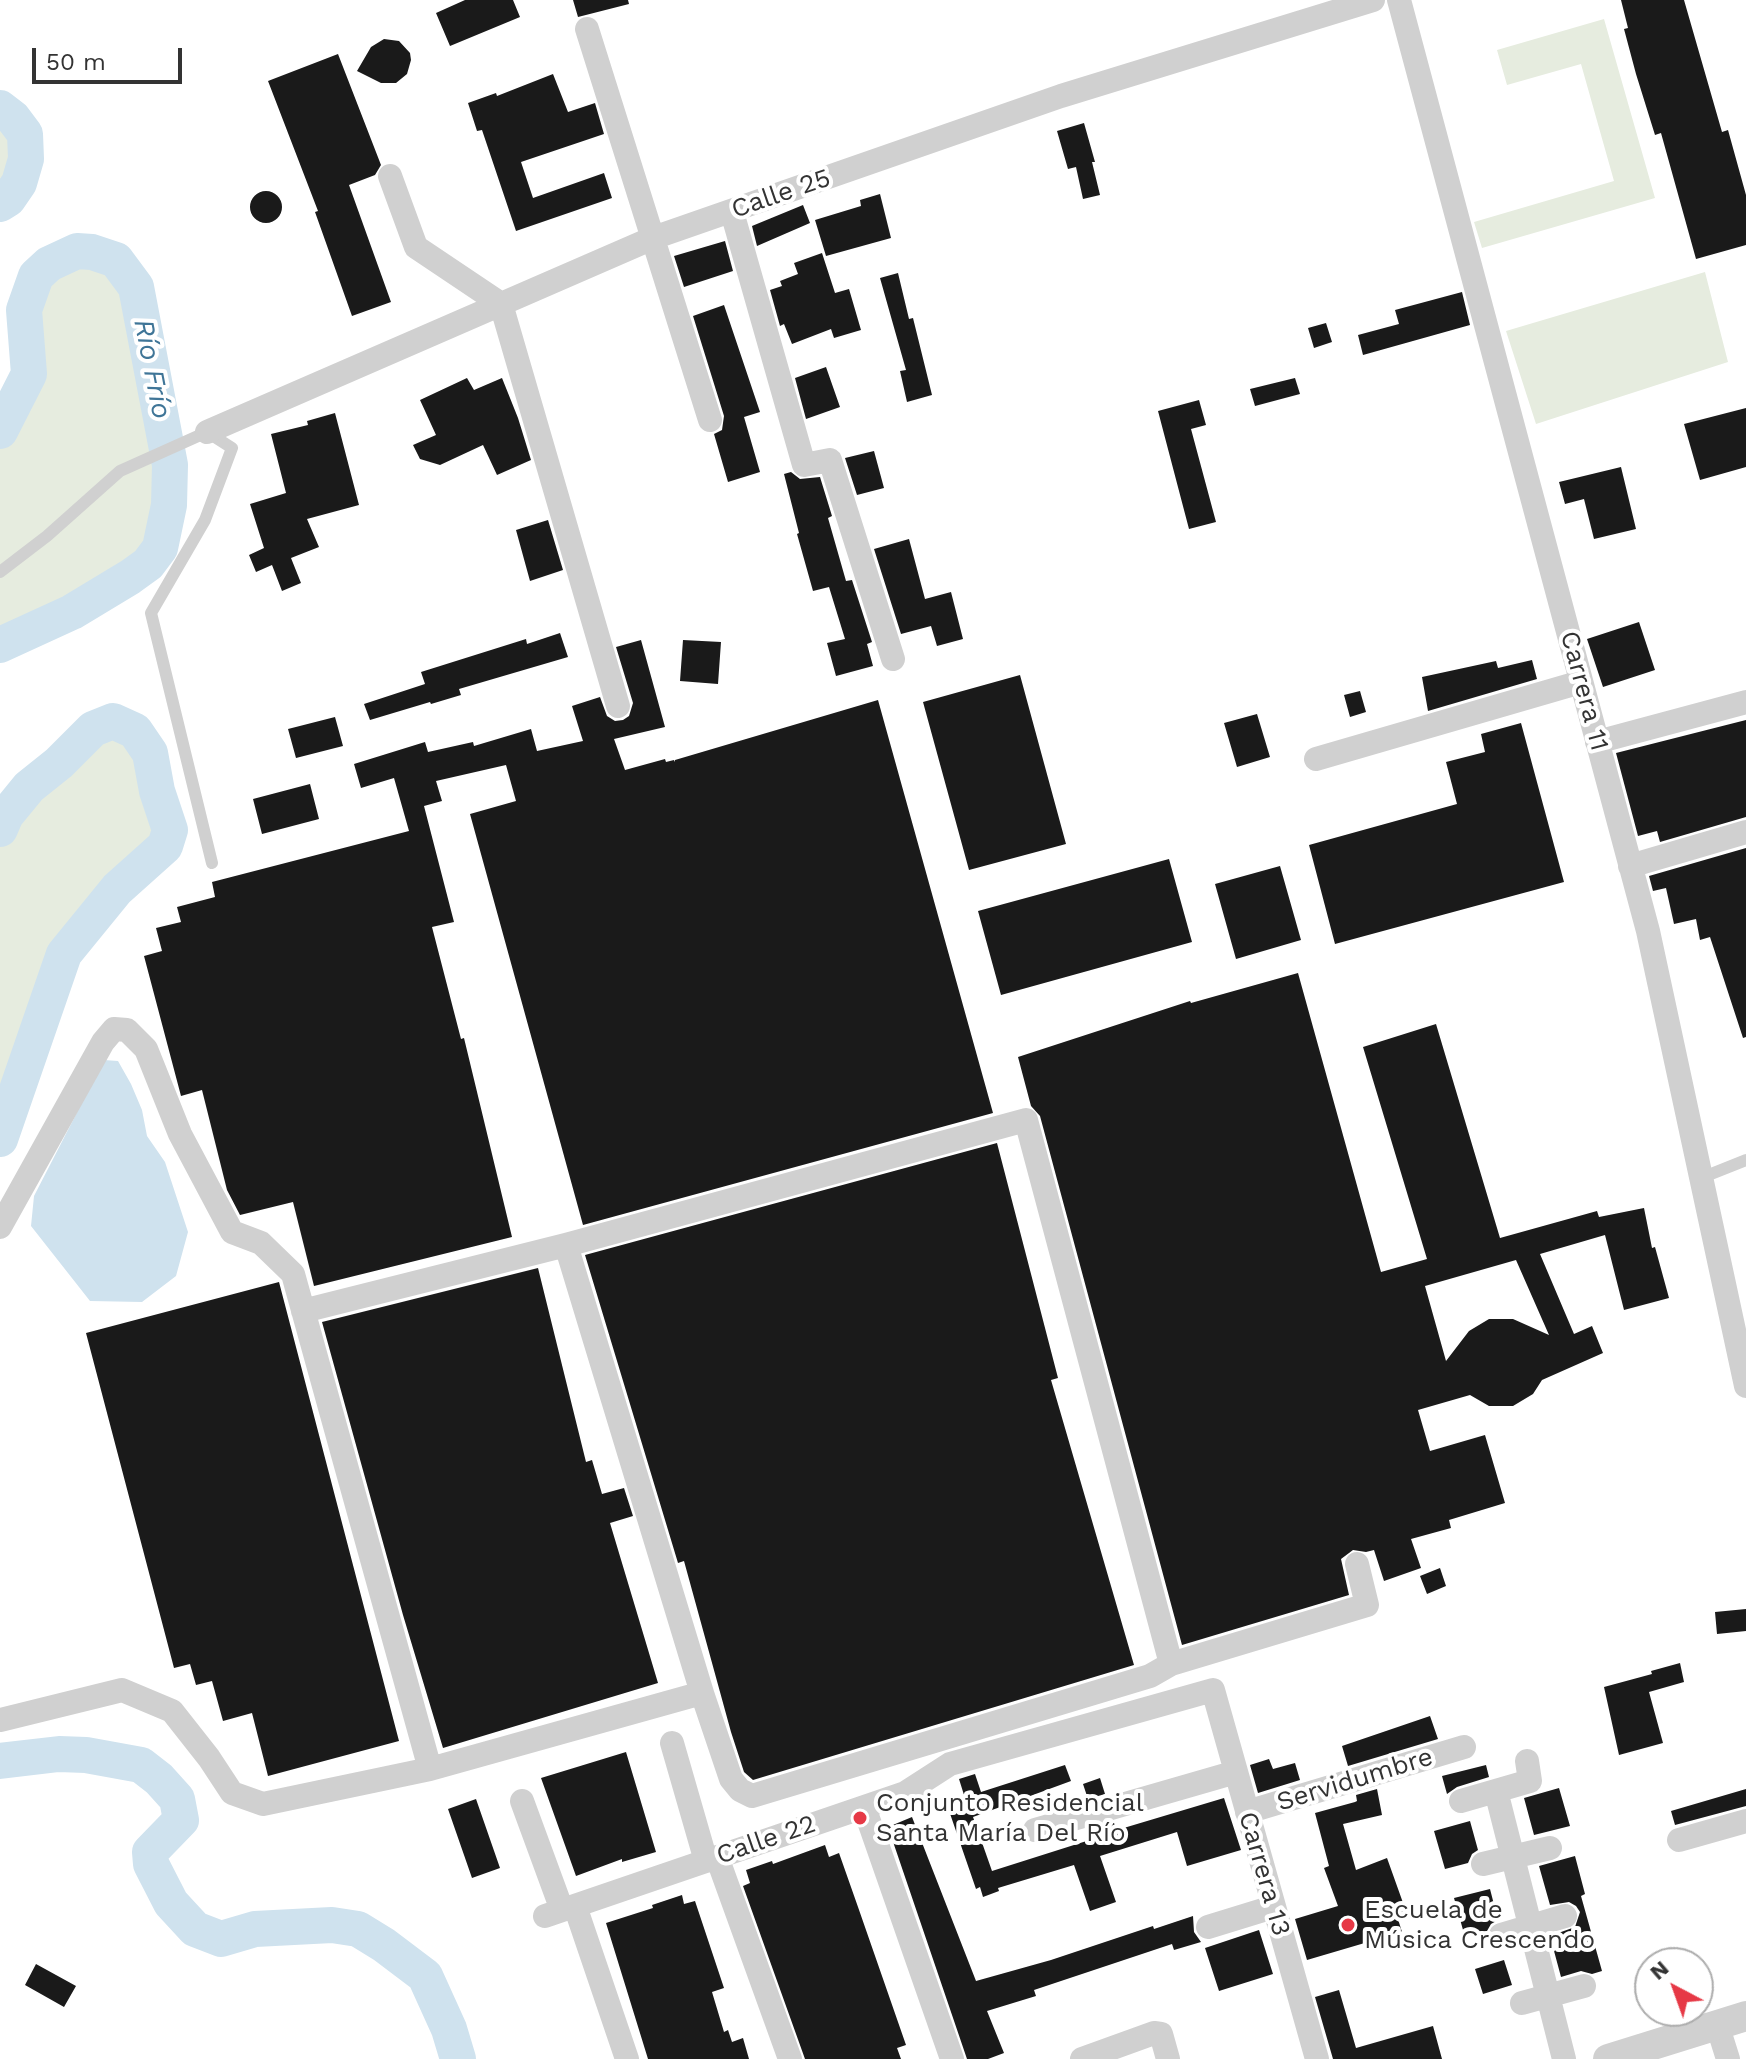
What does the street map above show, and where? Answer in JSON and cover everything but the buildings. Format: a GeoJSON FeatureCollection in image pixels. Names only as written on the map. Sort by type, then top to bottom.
{"type":"FeatureCollection","features":[{"type":"Feature","properties":{"kind":"street","name":"Calle 25"},"geometry":{"type":"LineString","coordinates":[[207,432],[653,238],[1061,96],[1373,0]]}},
{"type":"Feature","properties":{"kind":"street","name":"Carrera 11"},"geometry":{"type":"LineString","coordinates":[[1399,0],[1648,931],[1746,1386]]}},
{"type":"Feature","properties":{"kind":"street"},"geometry":{"type":"LineString","coordinates":[[587,29],[710,420]]}},
{"type":"Feature","properties":{"kind":"street"},"geometry":{"type":"LineString","coordinates":[[390,176],[416,247],[501,304],[618,706]]}},
{"type":"Feature","properties":{"kind":"street"},"geometry":{"type":"LineString","coordinates":[[732,212],[804,465],[830,460],[893,659]]}},
{"type":"Feature","properties":{"kind":"street"},"geometry":{"type":"LineString","coordinates":[[1316,759],[1581,682]]}},
{"type":"Feature","properties":{"kind":"street"},"geometry":{"type":"LineString","coordinates":[[1597,742],[1746,702]]}},
{"type":"Feature","properties":{"kind":"street"},"geometry":{"type":"LineString","coordinates":[[1630,866],[1746,832]]}},
{"type":"Feature","properties":{"kind":"street"},"geometry":{"type":"LineString","coordinates":[[0,1227],[103,1042],[114,1029],[127,1030],[146,1049],[180,1134],[232,1232],[261,1243],[293,1274],[430,1769]]}},
{"type":"Feature","properties":{"kind":"street"},"geometry":{"type":"LineString","coordinates":[[303,1311],[566,1245],[1026,1120],[1171,1664]]}},
{"type":"Feature","properties":{"kind":"street"},"geometry":{"type":"LineString","coordinates":[[566,1245],[731,1779],[740,1790],[752,1796],[1150,1676],[1171,1664],[1367,1605],[1357,1564]]}},
{"type":"Feature","properties":{"kind":"street"},"geometry":{"type":"LineString","coordinates":[[0,1720],[122,1690],[172,1711],[232,1793],[263,1804],[430,1769],[702,1693]]}},
{"type":"Feature","properties":{"kind":"street","name":"Carrera 13"},"geometry":{"type":"LineString","coordinates":[[1213,1690],[1317,2059]]}},
{"type":"Feature","properties":{"kind":"street","name":"Calle 22"},"geometry":{"type":"LineString","coordinates":[[561,1911],[905,1793],[950,1764],[1213,1690]]}},
{"type":"Feature","properties":{"kind":"street"},"geometry":{"type":"LineString","coordinates":[[672,1743],[712,1859],[790,2059]]}},
{"type":"Feature","properties":{"kind":"street","name":"Servidumbre"},"geometry":{"type":"LineString","coordinates":[[1247,1812],[1464,1747]]}},
{"type":"Feature","properties":{"kind":"street"},"geometry":{"type":"LineString","coordinates":[[1461,1801],[1530,1781],[1527,1761]]}},
{"type":"Feature","properties":{"kind":"street"},"geometry":{"type":"LineString","coordinates":[[1035,1830],[1236,1772]]}},
{"type":"Feature","properties":{"kind":"street"},"geometry":{"type":"LineString","coordinates":[[1496,1791],[1564,2059]]}},
{"type":"Feature","properties":{"kind":"street"},"geometry":{"type":"LineString","coordinates":[[522,1801],[561,1911],[627,2059]]}},
{"type":"Feature","properties":{"kind":"street"},"geometry":{"type":"LineString","coordinates":[[864,1807],[952,2059]]}},
{"type":"Feature","properties":{"kind":"street"},"geometry":{"type":"LineString","coordinates":[[1679,1840],[1746,1821]]}},
{"type":"Feature","properties":{"kind":"street"},"geometry":{"type":"LineString","coordinates":[[1483,1864],[1550,1848]]}},
{"type":"Feature","properties":{"kind":"street"},"geometry":{"type":"LineString","coordinates":[[1208,1927],[1273,1907]]}},
{"type":"Feature","properties":{"kind":"street"},"geometry":{"type":"LineString","coordinates":[[1501,1935],[1565,1916]]}},
{"type":"Feature","properties":{"kind":"street"},"geometry":{"type":"LineString","coordinates":[[1522,2003],[1584,1986]]}},
{"type":"Feature","properties":{"kind":"street"},"geometry":{"type":"LineString","coordinates":[[1608,2059],[1746,2016]]}},
{"type":"Feature","properties":{"kind":"street"},"geometry":{"type":"LineString","coordinates":[[1717,2024],[1728,2059]]}},
{"type":"Feature","properties":{"kind":"street"},"geometry":{"type":"LineString","coordinates":[[1082,2059],[1154,2033],[1161,2034],[1168,2059]]}},
{"type":"Feature","properties":{"kind":"lane"},"geometry":{"type":"LineString","coordinates":[[0,572],[47,536],[120,471],[207,432],[232,448],[205,520],[151,613],[212,863]]}},
{"type":"Feature","properties":{"kind":"lane"},"geometry":{"type":"LineString","coordinates":[[1701,1178],[1746,1160]]}},
{"type":"Feature","properties":{"kind":"shaded area"},"geometry":{"type":"Polygon","coordinates":[[[1604,19],[1655,198],[1482,248],[1474,222],[1614,181],[1581,64],[1507,85],[1497,50],[1604,19]]]}},
{"type":"Feature","properties":{"kind":"shaded area"},"geometry":{"type":"Polygon","coordinates":[[[0,108],[13,118],[25,134],[26,159],[19,183],[8,199],[0,204],[0,108]]]}},
{"type":"Feature","properties":{"kind":"shaded area"},"geometry":{"type":"Polygon","coordinates":[[[77,251],[116,260],[136,287],[170,465],[169,505],[160,548],[148,564],[72,612],[0,645],[0,431],[29,374],[24,310],[36,276],[49,264],[77,251]]]}},
{"type":"Feature","properties":{"kind":"shaded area"},"geometry":{"type":"Polygon","coordinates":[[[1705,272],[1728,362],[1536,424],[1506,331],[1705,272]]]}},
{"type":"Feature","properties":{"kind":"shaded area"},"geometry":{"type":"Polygon","coordinates":[[[113,721],[135,731],[150,753],[157,791],[170,830],[165,846],[117,889],[64,954],[0,1139],[0,829],[6,815],[29,787],[59,763],[92,729],[113,721]]]}},
{"type":"Feature","properties":{"kind":"water"},"geometry":{"type":"Polygon","coordinates":[[[104,1060],[118,1061],[131,1084],[142,1110],[147,1136],[165,1162],[188,1232],[176,1276],[142,1302],[90,1301],[31,1226],[34,1196],[104,1060]]]}},
{"type":"Feature","properties":{"kind":"waterway","name":"Río Frío"},"geometry":{"type":"LineString","coordinates":[[0,108],[13,118],[25,134],[26,159],[19,183],[8,199],[0,204]]}},
{"type":"Feature","properties":{"kind":"waterway","name":"Río Frío"},"geometry":{"type":"LineString","coordinates":[[0,431],[29,374],[24,310],[36,276],[49,264],[77,251],[116,260],[136,287],[170,465],[169,505],[160,548],[148,564],[130,577],[72,612],[0,645]]}},
{"type":"Feature","properties":{"kind":"waterway","name":"Río Frío"},"geometry":{"type":"LineString","coordinates":[[0,829],[6,815],[29,787],[93,729],[113,721],[135,731],[150,753],[157,791],[170,830],[165,846],[117,889],[64,954],[0,1139]]}},
{"type":"Feature","properties":{"kind":"waterway","name":"Río Frío"},"geometry":{"type":"LineString","coordinates":[[0,1761],[59,1754],[86,1755],[141,1765],[177,1799],[181,1820],[150,1852],[151,1864],[171,1903],[195,1929],[221,1939],[255,1929],[332,1925],[358,1929],[425,1976],[449,2029],[458,2059]]}},
{"type":"Feature","properties":{"kind":"place","name":"Conjunto Residencial Santa María Del Río"},"geometry":{"type":"Point","coordinates":[860,1818]}},
{"type":"Feature","properties":{"kind":"place","name":"Escuela de Música Crescendo"},"geometry":{"type":"Point","coordinates":[1348,1925]}}]}
